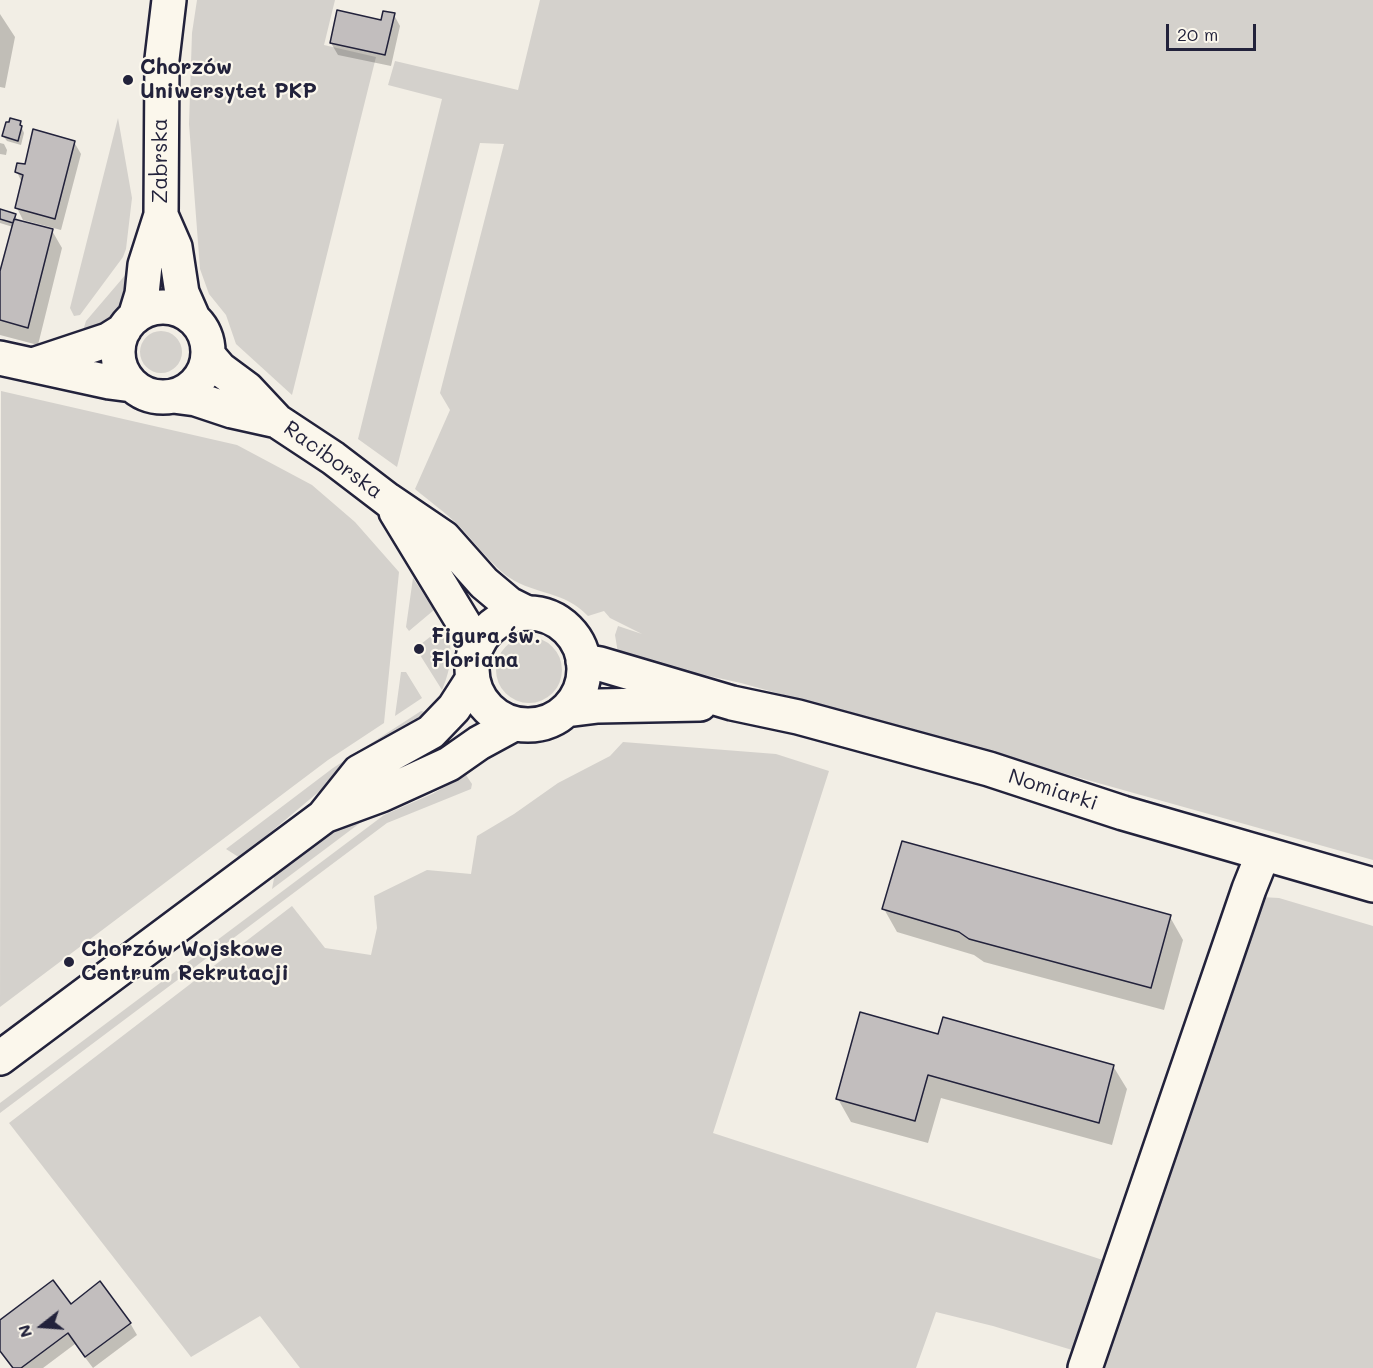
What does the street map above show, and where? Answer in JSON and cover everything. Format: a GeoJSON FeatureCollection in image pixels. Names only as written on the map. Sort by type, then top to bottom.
{"type":"FeatureCollection","features":[{"type":"Feature","properties":{"kind":"street","name":"Zabrska"},"geometry":{"type":"LineString","coordinates":[[130,323],[142,294],[145,265],[161,215],[162,59],[169,0]]}},
{"type":"Feature","properties":{"kind":"street","name":"Zabrska"},"geometry":{"type":"LineString","coordinates":[[161,215],[175,247],[182,293],[193,318]]}},
{"type":"Feature","properties":{"kind":"street"},"geometry":{"type":"LineString","coordinates":[[0,358],[132,385],[151,396],[173,396],[194,386],[206,366],[208,355],[205,334],[193,318],[184,312],[164,307],[154,308],[108,340],[36,364]]}},
{"type":"Feature","properties":{"kind":"street"},"geometry":{"type":"LineString","coordinates":[[130,323],[118,346],[119,363],[132,385]]}},
{"type":"Feature","properties":{"kind":"street","name":"Raciborska"},"geometry":{"type":"LineString","coordinates":[[208,355],[220,369],[247,389],[277,421],[333,458],[388,500],[444,538],[484,583],[509,604],[527,613]]}},
{"type":"Feature","properties":{"kind":"street","name":"Raciborska"},"geometry":{"type":"LineString","coordinates":[[173,396],[196,399],[232,411],[277,421]]}},
{"type":"Feature","properties":{"kind":"street","name":"Raciborska"},"geometry":{"type":"LineString","coordinates":[[388,500],[470,632],[474,665]]}},
{"type":"Feature","properties":{"kind":"street"},"geometry":{"type":"LineString","coordinates":[[0,1058],[323,817],[359,772],[431,732],[454,708],[474,665],[481,638],[490,628],[514,615],[527,613],[547,616],[563,626],[576,640],[583,661],[583,679],[577,696],[566,710],[551,721],[532,725],[514,724],[491,712],[476,692],[474,665]]}},
{"type":"Feature","properties":{"kind":"street","name":"Nomiarki"},"geometry":{"type":"LineString","coordinates":[[583,661],[732,703],[798,717],[989,769],[1123,813],[1373,885]]}},
{"type":"Feature","properties":{"kind":"street","name":"Nomiarki"},"geometry":{"type":"LineString","coordinates":[[566,710],[598,706],[732,703]]}},
{"type":"Feature","properties":{"kind":"street"},"geometry":{"type":"LineString","coordinates":[[323,817],[426,776],[514,724]]}},
{"type":"Feature","properties":{"kind":"street"},"geometry":{"type":"LineString","coordinates":[[1085,1368],[1263,854]]}},
{"type":"Feature","properties":{"kind":"shaded area"},"geometry":{"type":"Polygon","coordinates":[[[197,0],[335,0],[324,45],[376,57],[292,395],[236,344],[226,315],[209,294],[200,269],[189,124],[192,33],[197,0]]]}},
{"type":"Feature","properties":{"kind":"shaded area"},"geometry":{"type":"Polygon","coordinates":[[[540,0],[1373,0],[1373,860],[741,683],[619,659],[615,635],[618,626],[642,634],[610,618],[604,611],[588,616],[560,597],[530,588],[510,578],[490,561],[453,520],[415,489],[450,410],[440,393],[504,144],[480,143],[397,467],[358,439],[442,99],[388,85],[395,61],[518,90],[540,0]]]}},
{"type":"Feature","properties":{"kind":"shaded area"},"geometry":{"type":"Polygon","coordinates":[[[118,118],[132,198],[126,249],[123,257],[80,315],[74,316],[70,308],[118,118]]]}},
{"type":"Feature","properties":{"kind":"shaded area"},"geometry":{"type":"Polygon","coordinates":[[[127,273],[134,275],[117,312],[103,325],[82,334],[86,321],[127,273]]]}},
{"type":"Feature","properties":{"kind":"shaded area"},"geometry":{"type":"Polygon","coordinates":[[[161,331],[176,337],[182,352],[176,367],[161,373],[146,367],[140,352],[146,337],[161,331]]]}},
{"type":"Feature","properties":{"kind":"shaded area"},"geometry":{"type":"Polygon","coordinates":[[[1,391],[237,445],[312,485],[355,522],[399,572],[384,723],[328,760],[0,1007],[1,391]]]}},
{"type":"Feature","properties":{"kind":"shaded area"},"geometry":{"type":"Polygon","coordinates":[[[413,578],[434,610],[409,631],[406,627],[413,578]]]}},
{"type":"Feature","properties":{"kind":"shaded area"},"geometry":{"type":"Polygon","coordinates":[[[444,626],[451,651],[448,674],[442,690],[420,655],[421,644],[444,626]]]}},
{"type":"Feature","properties":{"kind":"shaded area"},"geometry":{"type":"Polygon","coordinates":[[[529,637],[542,640],[552,647],[559,657],[562,670],[559,683],[552,693],[542,700],[529,703],[516,700],[506,693],[499,683],[496,670],[499,657],[506,647],[516,640],[529,637]]]}},
{"type":"Feature","properties":{"kind":"shaded area"},"geometry":{"type":"Polygon","coordinates":[[[401,672],[406,672],[422,698],[395,716],[401,672]]]}},
{"type":"Feature","properties":{"kind":"shaded area"},"geometry":{"type":"Polygon","coordinates":[[[421,711],[430,713],[347,768],[240,858],[226,849],[333,768],[421,711]]]}},
{"type":"Feature","properties":{"kind":"shaded area"},"geometry":{"type":"Polygon","coordinates":[[[623,742],[776,754],[829,771],[713,1133],[1112,1263],[1082,1353],[993,1326],[936,1312],[916,1368],[300,1368],[260,1316],[191,1357],[9,1123],[292,906],[325,948],[371,955],[377,928],[374,896],[427,870],[471,874],[477,836],[514,814],[558,783],[610,756],[623,742]]]}},
{"type":"Feature","properties":{"kind":"shaded area"},"geometry":{"type":"Polygon","coordinates":[[[466,775],[472,784],[471,789],[387,823],[0,1113],[0,1103],[384,815],[432,794],[466,775]]]}},
{"type":"Feature","properties":{"kind":"shaded area"},"geometry":{"type":"Polygon","coordinates":[[[384,805],[272,889],[275,873],[331,831],[384,805]]]}},
{"type":"Feature","properties":{"kind":"shaded area"},"geometry":{"type":"Polygon","coordinates":[[[1261,897],[1279,898],[1373,926],[1373,1368],[1100,1368],[1261,897]]]}},
{"type":"Feature","properties":{"kind":"building"},"geometry":{"type":"Polygon","coordinates":[[[337,10],[381,20],[383,11],[395,13],[385,55],[330,43],[337,10]]]}},
{"type":"Feature","properties":{"kind":"building"},"geometry":{"type":"Polygon","coordinates":[[[10,118],[21,121],[18,141],[2,136],[6,122],[9,122],[10,118]]]}},
{"type":"Feature","properties":{"kind":"building"},"geometry":{"type":"Polygon","coordinates":[[[33,129],[75,141],[55,219],[15,208],[23,175],[15,172],[17,163],[25,164],[33,129]]]}},
{"type":"Feature","properties":{"kind":"building"},"geometry":{"type":"Polygon","coordinates":[[[0,209],[16,214],[13,223],[0,219],[0,209]]]}},
{"type":"Feature","properties":{"kind":"building"},"geometry":{"type":"Polygon","coordinates":[[[14,219],[53,229],[28,328],[0,320],[0,271],[14,219]]]}},
{"type":"Feature","properties":{"kind":"building"},"geometry":{"type":"Polygon","coordinates":[[[902,841],[1171,915],[1151,988],[969,939],[959,932],[882,909],[902,841]]]}},
{"type":"Feature","properties":{"kind":"building"},"geometry":{"type":"Polygon","coordinates":[[[860,1012],[938,1034],[943,1017],[1114,1065],[1099,1123],[928,1075],[915,1121],[836,1099],[860,1012]]]}},
{"type":"Feature","properties":{"kind":"building"},"geometry":{"type":"Polygon","coordinates":[[[53,1280],[71,1304],[100,1281],[131,1323],[85,1357],[68,1333],[21,1368],[13,1368],[0,1351],[0,1320],[53,1280]]]}},
{"type":"Feature","properties":{"kind":"place","name":"Chorzów Uniwersytet PKP"},"geometry":{"type":"Point","coordinates":[128,80]}},
{"type":"Feature","properties":{"kind":"place","name":"Figura św. Floriana"},"geometry":{"type":"Point","coordinates":[419,649]}},
{"type":"Feature","properties":{"kind":"place","name":"Chorzów Wojskowe Centrum Rekrutacji"},"geometry":{"type":"Point","coordinates":[69,962]}}]}
